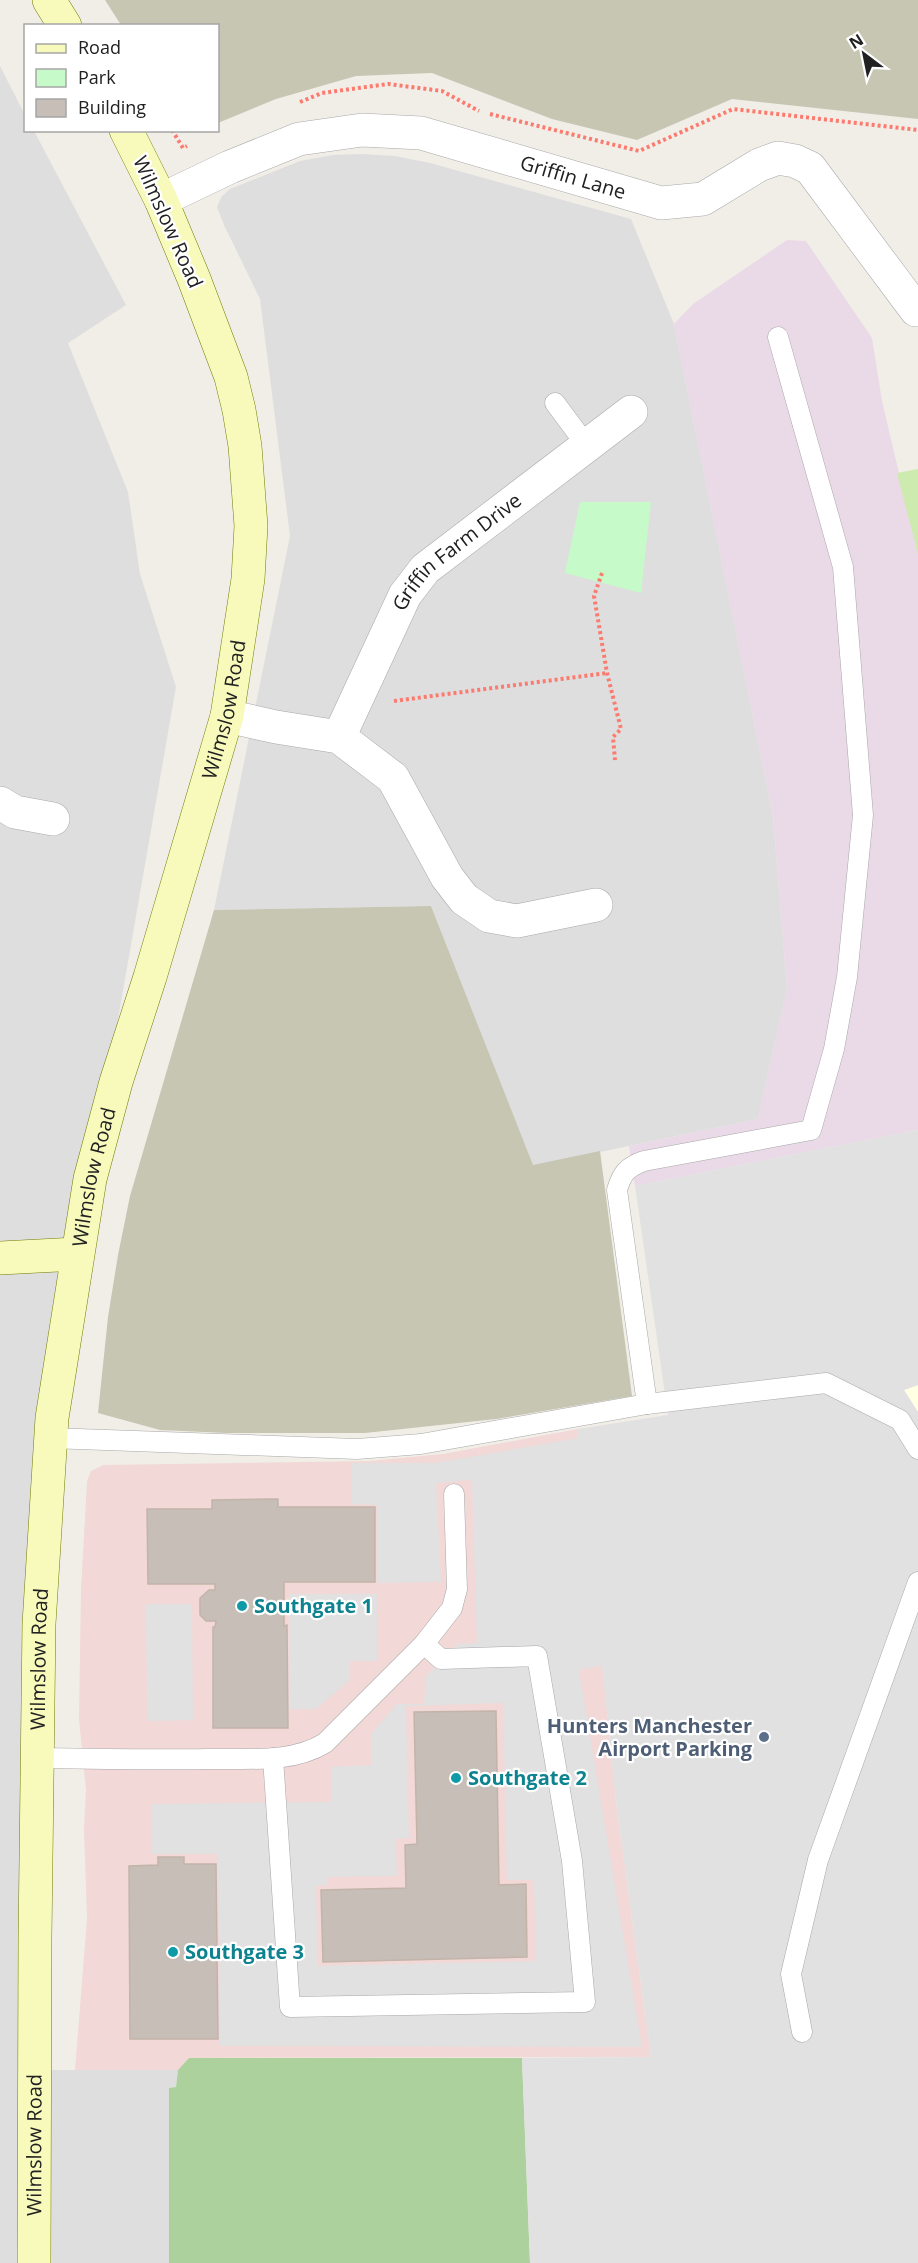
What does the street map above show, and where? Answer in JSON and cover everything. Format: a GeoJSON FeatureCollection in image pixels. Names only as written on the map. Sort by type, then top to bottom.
{"type":"FeatureCollection","features":[{"type":"Feature","properties":{"kind":"main road"},"geometry":{"type":"LineString","coordinates":[[49,0],[64,24]]}},
{"type":"Feature","properties":{"kind":"main road","name":"Wilmslow Road"},"geometry":{"type":"LineString","coordinates":[[34,2263],[39,1624],[50,1438],[90,1179],[116,1082],[150,977],[227,716],[242,625],[249,568],[251,526],[245,446],[231,377],[161,200],[127,132]]}},
{"type":"Feature","properties":{"kind":"main road"},"geometry":{"type":"LineString","coordinates":[[0,1258],[77,1254]]}},
{"type":"Feature","properties":{"kind":"street","name":"Griffin Lane"},"geometry":{"type":"LineString","coordinates":[[161,200],[230,167],[299,140],[362,130],[421,133],[661,203],[703,199],[759,165],[778,158],[795,161],[810,168],[916,310]]}},
{"type":"Feature","properties":{"kind":"street","name":"Griffin Farm Drive"},"geometry":{"type":"LineString","coordinates":[[339,737],[405,595],[425,569],[631,412]]}},
{"type":"Feature","properties":{"kind":"street"},"geometry":{"type":"LineString","coordinates":[[227,716],[276,728],[339,737],[393,778],[447,878],[464,899],[489,916],[517,921],[596,905]]}},
{"type":"Feature","properties":{"kind":"street"},"geometry":{"type":"LineString","coordinates":[[5,816],[53,819]]}},
{"type":"Feature","properties":{"kind":"lane"},"geometry":{"type":"LineString","coordinates":[[647,1404],[617,1190],[621,1176],[630,1166],[644,1161],[811,1130],[834,1049],[847,977],[863,815],[843,567],[778,337]]}},
{"type":"Feature","properties":{"kind":"lane"},"geometry":{"type":"LineString","coordinates":[[555,403],[586,446]]}},
{"type":"Feature","properties":{"kind":"lane"},"geometry":{"type":"LineString","coordinates":[[50,1438],[357,1449],[421,1444],[647,1404],[826,1383],[900,1420],[918,1449]]}},
{"type":"Feature","properties":{"kind":"lane"},"geometry":{"type":"LineString","coordinates":[[37,1758],[157,1760],[273,1758],[307,1752],[325,1743],[424,1644],[452,1608],[457,1589],[454,1494]]}},
{"type":"Feature","properties":{"kind":"lane"},"geometry":{"type":"LineString","coordinates":[[802,2032],[791,1974],[818,1860],[918,1582]]}},
{"type":"Feature","properties":{"kind":"lane"},"geometry":{"type":"LineString","coordinates":[[273,1758],[290,2007],[585,2002],[572,1860],[537,1656],[441,1659],[424,1644]]}},
{"type":"Feature","properties":{"kind":"path"},"geometry":{"type":"LineString","coordinates":[[293,104],[322,93],[388,84],[442,91],[479,111],[639,151],[733,109],[918,130]]}},
{"type":"Feature","properties":{"kind":"path"},"geometry":{"type":"LineString","coordinates":[[173,132],[183,148],[193,143]]}},
{"type":"Feature","properties":{"kind":"path"},"geometry":{"type":"LineString","coordinates":[[602,573],[594,596],[621,729],[613,737],[615,760]]}},
{"type":"Feature","properties":{"kind":"path"},"geometry":{"type":"LineString","coordinates":[[360,691],[382,702],[608,673]]}},
{"type":"Feature","properties":{"kind":"shaded area"},"geometry":{"type":"Polygon","coordinates":[[[105,0],[918,0],[918,119],[732,99],[637,140],[552,119],[432,73],[356,76],[276,99],[219,123],[219,24],[120,24],[105,0]]]}},
{"type":"Feature","properties":{"kind":"shaded area"},"geometry":{"type":"Polygon","coordinates":[[[0,66],[24,113],[24,132],[35,132],[126,305],[68,343],[128,492],[140,574],[176,687],[77,1254],[42,1550],[36,2070],[178,2070],[176,2087],[169,2088],[169,2263],[0,2263],[0,66]]]}},
{"type":"Feature","properties":{"kind":"shaded area"},"geometry":{"type":"Polygon","coordinates":[[[333,155],[395,156],[430,163],[631,219],[674,324],[773,815],[787,989],[758,1119],[533,1166],[431,906],[214,910],[290,536],[260,299],[217,207],[222,196],[230,189],[300,161],[333,155]]]}},
{"type":"Feature","properties":{"kind":"shaded area"},"geometry":{"type":"Polygon","coordinates":[[[787,240],[806,241],[872,338],[882,401],[918,554],[918,1130],[635,1186],[629,1146],[758,1119],[787,989],[773,815],[674,324],[693,304],[787,240]]]}},
{"type":"Feature","properties":{"kind":"shaded area"},"geometry":{"type":"Polygon","coordinates":[[[431,906],[533,1165],[600,1151],[632,1396],[496,1419],[365,1433],[226,1433],[160,1430],[98,1413],[108,1317],[130,1196],[214,910],[431,906]]]}},
{"type":"Feature","properties":{"kind":"shaded area","name":"Hunters Manchester Airport Parking"},"geometry":{"type":"Polygon","coordinates":[[[918,1130],[918,1385],[904,1390],[918,1412],[918,2263],[530,2263],[522,2058],[651,2057],[617,1809],[602,1665],[579,1670],[642,2047],[220,2046],[218,1854],[152,1854],[152,1804],[331,1802],[331,1767],[371,1765],[371,1734],[397,1704],[424,1704],[426,1676],[458,1644],[477,1643],[472,1480],[436,1483],[441,1582],[378,1583],[378,1505],[352,1504],[352,1463],[435,1463],[578,1438],[578,1429],[668,1415],[635,1186],[918,1130]],[[503,1703],[406,1706],[409,1838],[396,1839],[397,1876],[328,1877],[328,1885],[316,1886],[318,1966],[536,1961],[534,1880],[507,1880],[503,1703]]]}},
{"type":"Feature","properties":{"kind":"shaded area"},"geometry":{"type":"Polygon","coordinates":[[[918,1385],[918,1412],[904,1390],[918,1385]]]}},
{"type":"Feature","properties":{"kind":"shaded area"},"geometry":{"type":"Polygon","coordinates":[[[578,1429],[617,1809],[651,2057],[189,2058],[178,2070],[75,2070],[87,1919],[84,1829],[86,1790],[79,1719],[81,1590],[87,1481],[91,1471],[103,1465],[369,1461],[443,1454],[578,1429]]]}},
{"type":"Feature","properties":{"kind":"shaded area"},"geometry":{"type":"Polygon","coordinates":[[[289,1594],[377,1594],[377,1661],[350,1661],[350,1680],[316,1709],[289,1709],[289,1594]]]}},
{"type":"Feature","properties":{"kind":"shaded area"},"geometry":{"type":"Polygon","coordinates":[[[146,1604],[192,1604],[193,1720],[147,1721],[146,1604]]]}},
{"type":"Feature","properties":{"kind":"green space"},"geometry":{"type":"Polygon","coordinates":[[[918,469],[918,554],[897,473],[918,469]]]}},
{"type":"Feature","properties":{"kind":"green space"},"geometry":{"type":"Polygon","coordinates":[[[580,502],[651,502],[641,593],[565,573],[580,502]]]}},
{"type":"Feature","properties":{"kind":"green space"},"geometry":{"type":"Polygon","coordinates":[[[189,2058],[522,2058],[530,2263],[169,2263],[169,2088],[176,2087],[178,2070],[189,2058]]]}},
{"type":"Feature","properties":{"kind":"building","name":"Southgate 1"},"geometry":{"type":"Polygon","coordinates":[[[278,1499],[278,1507],[375,1507],[375,1582],[284,1582],[284,1626],[287,1625],[288,1728],[213,1728],[213,1627],[216,1621],[206,1621],[200,1615],[200,1598],[209,1590],[215,1590],[215,1584],[148,1584],[147,1509],[212,1509],[212,1500],[278,1499]]]}},
{"type":"Feature","properties":{"kind":"building","name":"Southgate 2"},"geometry":{"type":"Polygon","coordinates":[[[496,1711],[499,1885],[526,1884],[527,1957],[323,1962],[321,1890],[406,1888],[405,1845],[417,1844],[414,1712],[496,1711]]]}},
{"type":"Feature","properties":{"kind":"building","name":"Southgate 3"},"geometry":{"type":"Polygon","coordinates":[[[158,1857],[184,1857],[184,1864],[216,1864],[218,2039],[130,2039],[129,1866],[158,1865],[158,1857]]]}},
{"type":"Feature","properties":{"kind":"place","name":"Southgate 1"},"geometry":{"type":"Point","coordinates":[242,1606]}},
{"type":"Feature","properties":{"kind":"place","name":"Hunters Manchester Airport Parking"},"geometry":{"type":"Point","coordinates":[764,1737]}},
{"type":"Feature","properties":{"kind":"place","name":"Southgate 2"},"geometry":{"type":"Point","coordinates":[456,1778]}},
{"type":"Feature","properties":{"kind":"place","name":"Southgate 3"},"geometry":{"type":"Point","coordinates":[173,1952]}}]}
